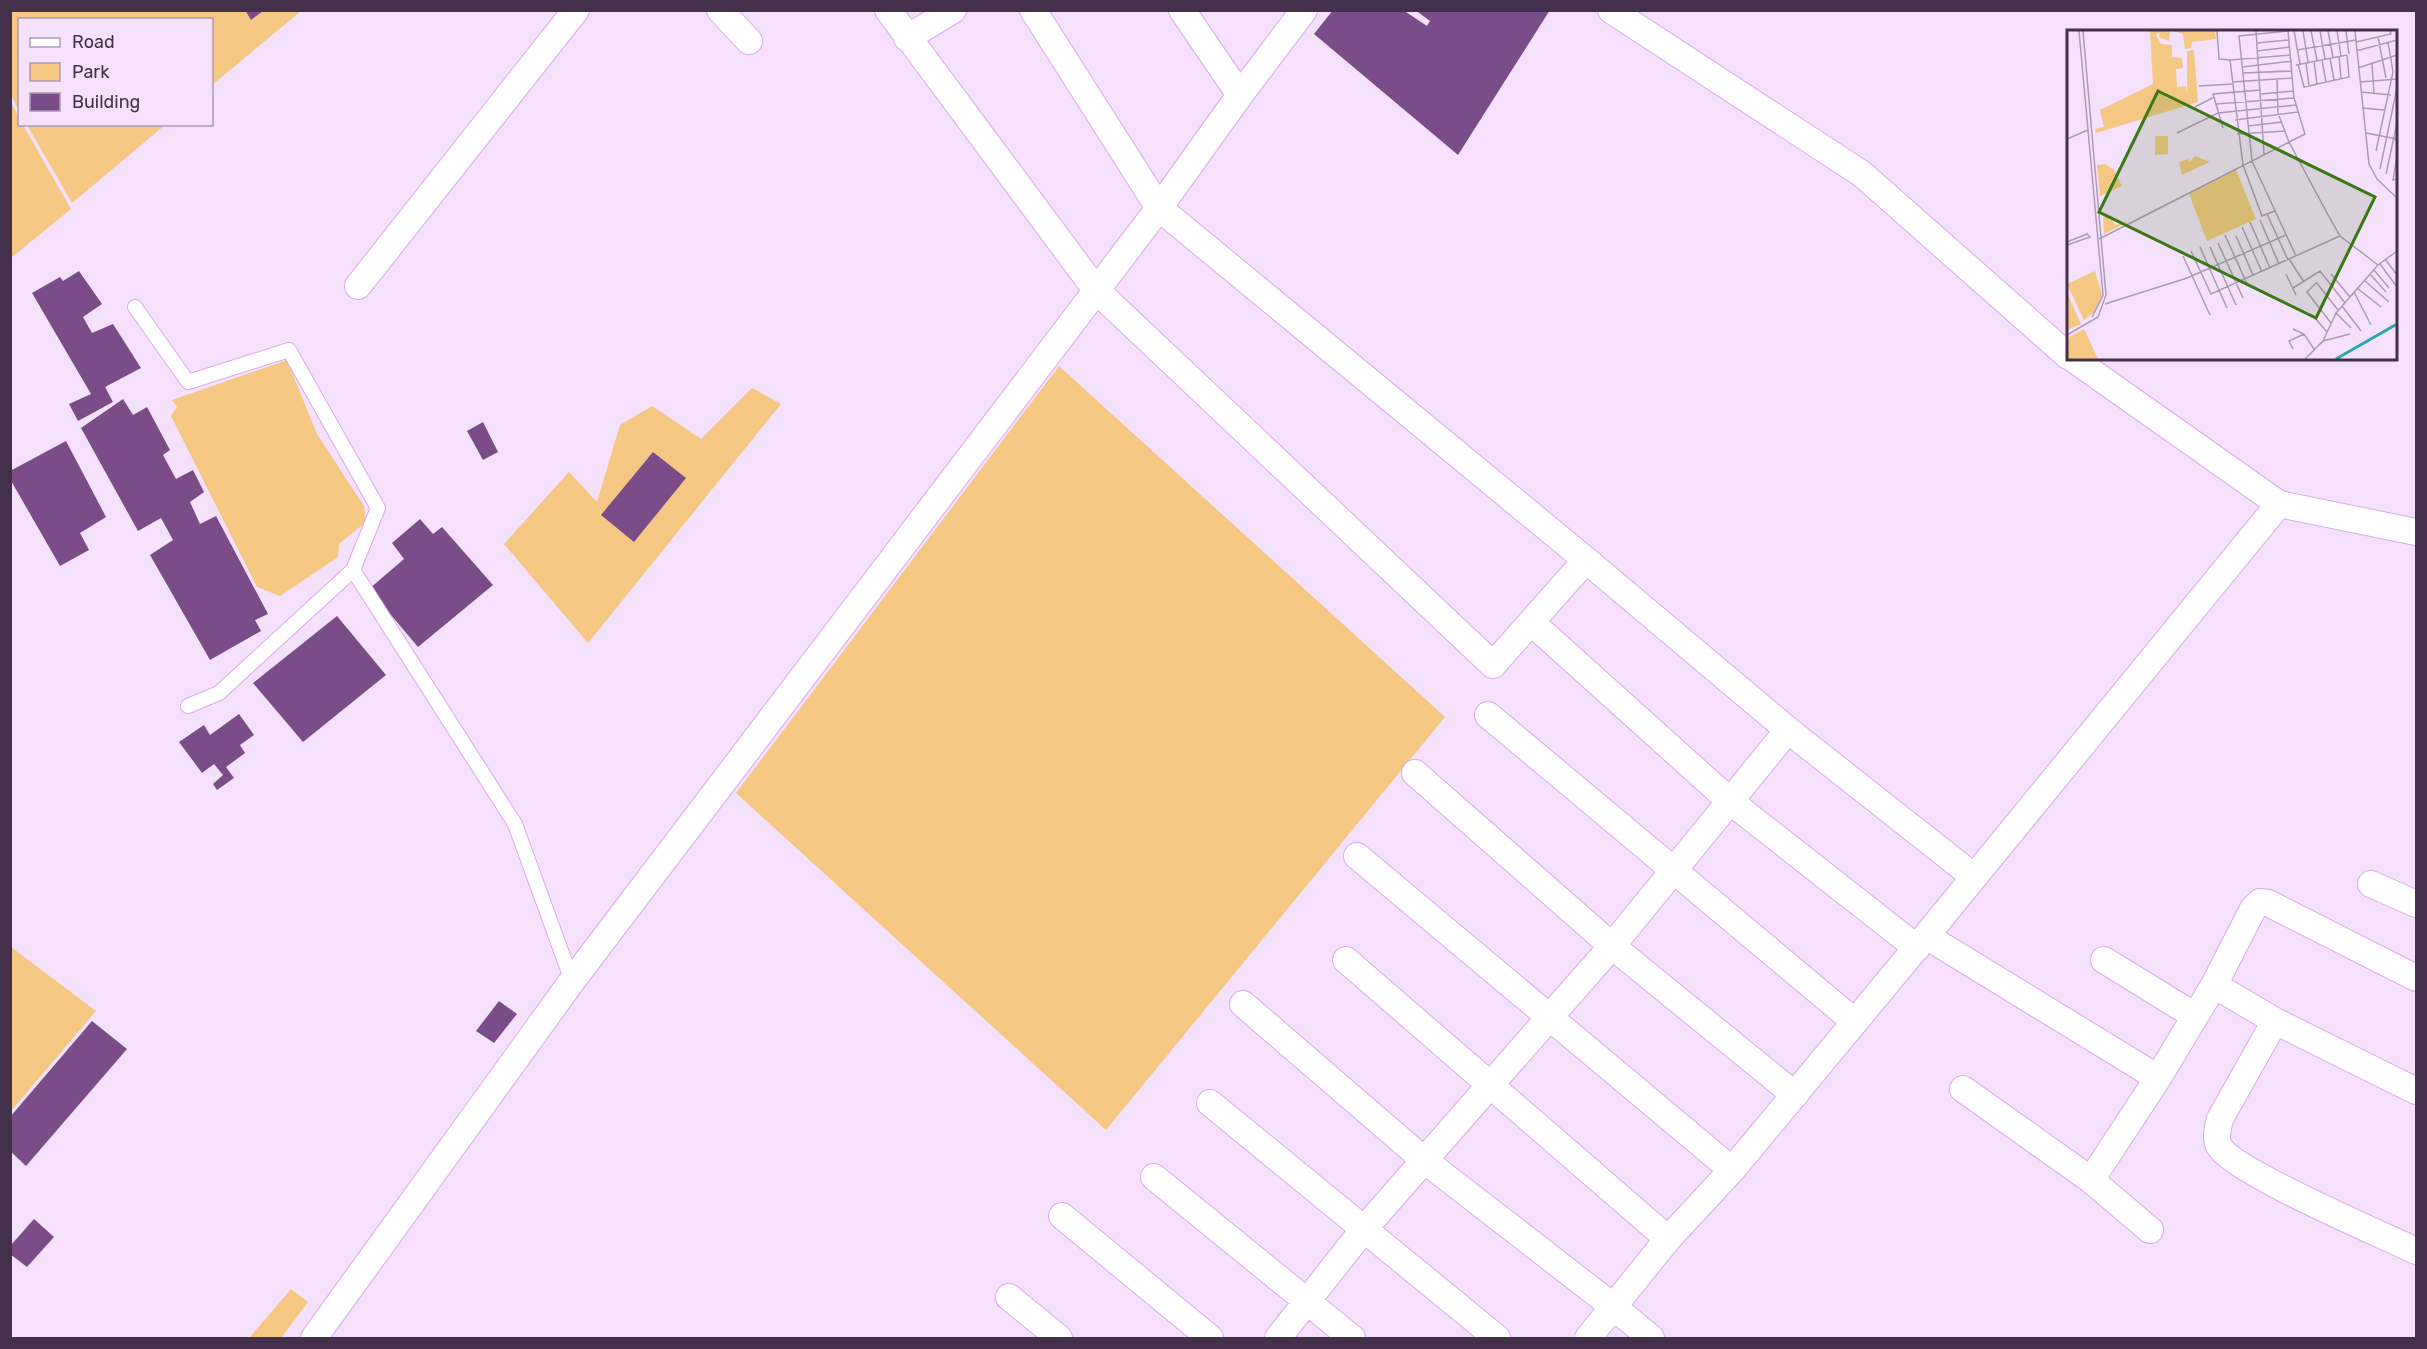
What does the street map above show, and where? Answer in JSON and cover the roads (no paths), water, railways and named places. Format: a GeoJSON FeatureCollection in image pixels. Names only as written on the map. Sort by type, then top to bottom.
{"type":"FeatureCollection","features":[{"type":"Feature","properties":{"kind":"street"},"geometry":{"type":"LineString","coordinates":[[358,286],[576,10]]}},
{"type":"Feature","properties":{"kind":"street"},"geometry":{"type":"LineString","coordinates":[[720,10],[749,41]]}},
{"type":"Feature","properties":{"kind":"street"},"geometry":{"type":"LineString","coordinates":[[888,10],[1096,290],[1493,665],[1586,560]]}},
{"type":"Feature","properties":{"kind":"street"},"geometry":{"type":"LineString","coordinates":[[908,38],[954,10]]}},
{"type":"Feature","properties":{"kind":"street"},"geometry":{"type":"LineString","coordinates":[[1033,10],[1159,208],[1586,560],[1788,730],[1973,876]]}},
{"type":"Feature","properties":{"kind":"street"},"geometry":{"type":"LineString","coordinates":[[1182,10],[1240,95]]}},
{"type":"Feature","properties":{"kind":"street"},"geometry":{"type":"LineString","coordinates":[[314,1338],[572,981],[1159,208],[1304,10]]}},
{"type":"Feature","properties":{"kind":"street"},"geometry":{"type":"LineString","coordinates":[[1611,10],[1862,174],[2067,354]]}},
{"type":"Feature","properties":{"kind":"street"},"geometry":{"type":"LineString","coordinates":[[2074,360],[2279,504],[2416,532]]}},
{"type":"Feature","properties":{"kind":"street"},"geometry":{"type":"LineString","coordinates":[[1588,1338],[1615,1308],[1668,1239],[1732,1170],[1922,942],[1973,876],[2279,504]]}},
{"type":"Feature","properties":{"kind":"street"},"geometry":{"type":"LineString","coordinates":[[1532,623],[1731,802],[1922,942],[2158,1078]]}},
{"type":"Feature","properties":{"kind":"street"},"geometry":{"type":"LineString","coordinates":[[1488,715],[1855,1022]]}},
{"type":"Feature","properties":{"kind":"street"},"geometry":{"type":"LineString","coordinates":[[1278,1338],[1364,1229],[1612,946],[1788,730]]}},
{"type":"Feature","properties":{"kind":"street"},"geometry":{"type":"LineString","coordinates":[[1415,773],[1612,946],[1795,1095]]}},
{"type":"Feature","properties":{"kind":"street"},"geometry":{"type":"LineString","coordinates":[[1357,856],[1732,1170]]}},
{"type":"Feature","properties":{"kind":"street"},"geometry":{"type":"LineString","coordinates":[[2371,884],[2416,904]]}},
{"type":"Feature","properties":{"kind":"street"},"geometry":{"type":"LineString","coordinates":[[2091,1180],[2158,1078],[2214,985],[2253,909],[2260,902],[2268,903],[2416,978]]}},
{"type":"Feature","properties":{"kind":"street"},"geometry":{"type":"LineString","coordinates":[[1346,960],[1668,1239]]}},
{"type":"Feature","properties":{"kind":"street"},"geometry":{"type":"LineString","coordinates":[[2104,960],[2195,1016]]}},
{"type":"Feature","properties":{"kind":"street"},"geometry":{"type":"LineString","coordinates":[[2214,985],[2275,1021],[2416,1092]]}},
{"type":"Feature","properties":{"kind":"street"},"geometry":{"type":"LineString","coordinates":[[1243,1004],[1424,1160],[1651,1338]]}},
{"type":"Feature","properties":{"kind":"street"},"geometry":{"type":"LineString","coordinates":[[2275,1021],[2220,1119],[2217,1131],[2219,1145],[2229,1156],[2275,1185],[2416,1251]]}},
{"type":"Feature","properties":{"kind":"street"},"geometry":{"type":"LineString","coordinates":[[1963,1089],[2091,1180],[2150,1230]]}},
{"type":"Feature","properties":{"kind":"street"},"geometry":{"type":"LineString","coordinates":[[1210,1103],[1497,1338]]}},
{"type":"Feature","properties":{"kind":"street"},"geometry":{"type":"LineString","coordinates":[[1154,1177],[1352,1338]]}},
{"type":"Feature","properties":{"kind":"street"},"geometry":{"type":"LineString","coordinates":[[1062,1216],[1210,1338]]}},
{"type":"Feature","properties":{"kind":"street"},"geometry":{"type":"LineString","coordinates":[[1009,1297],[1059,1338]]}},
{"type":"Feature","properties":{"kind":"lane"},"geometry":{"type":"LineString","coordinates":[[135,307],[188,382],[290,350],[378,508],[352,570],[219,693],[188,706]]}},
{"type":"Feature","properties":{"kind":"lane"},"geometry":{"type":"LineString","coordinates":[[352,570],[514,824],[572,981]]}}]}
